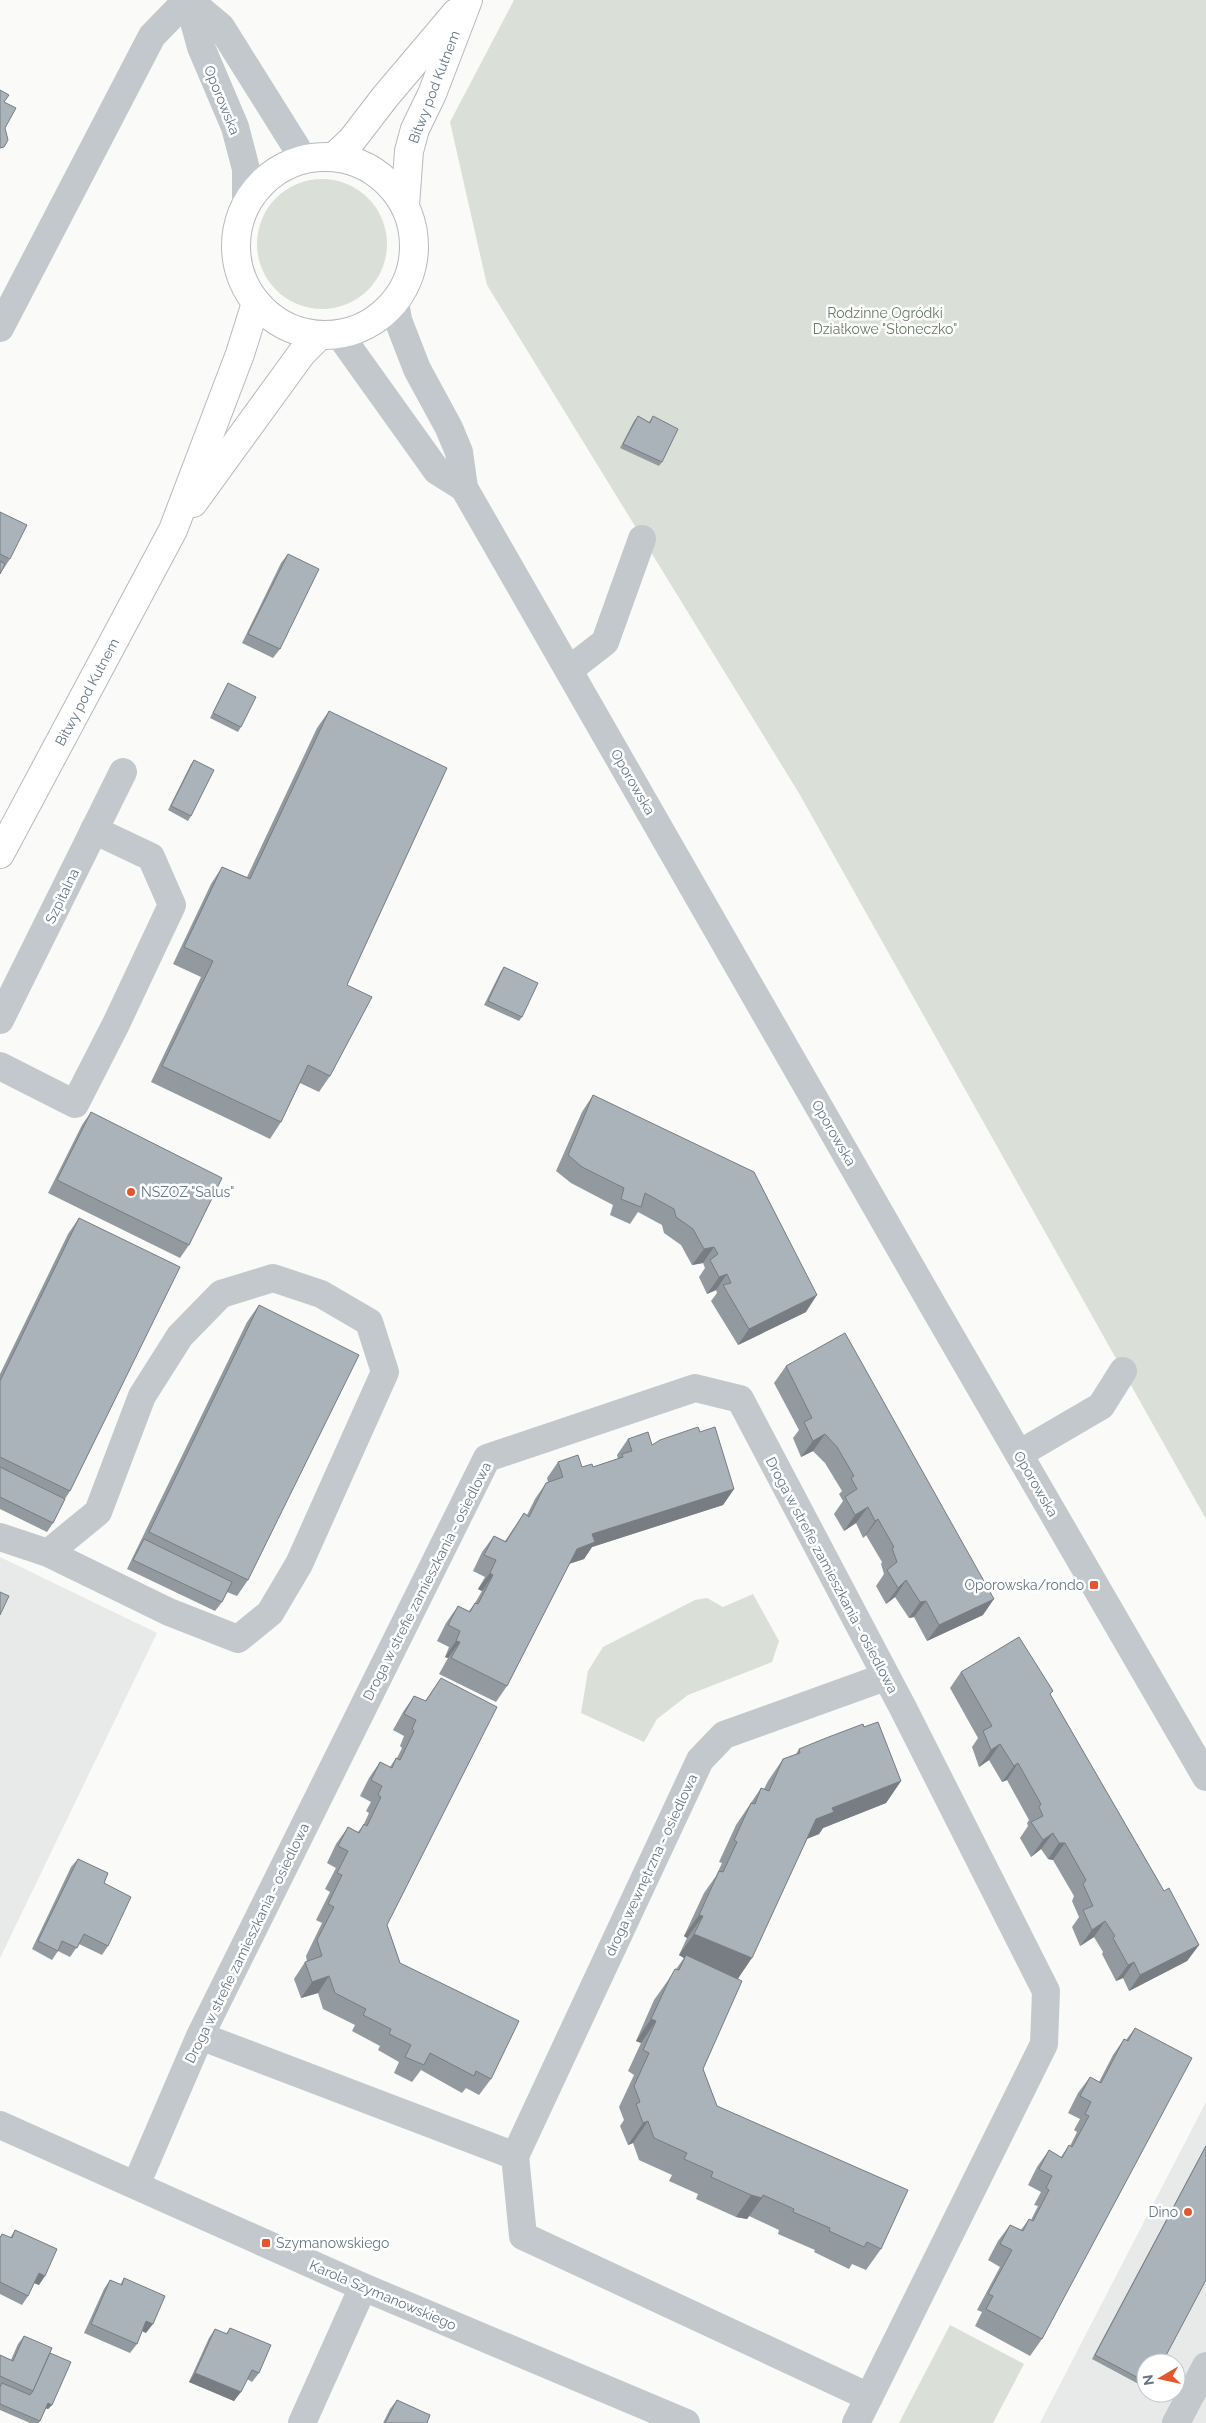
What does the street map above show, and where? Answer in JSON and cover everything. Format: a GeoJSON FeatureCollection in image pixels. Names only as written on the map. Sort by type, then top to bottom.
{"type":"FeatureCollection","features":[{"type":"Feature","properties":{"kind":"main road","name":"Bitwy pod Kutnem"},"geometry":{"type":"LineString","coordinates":[[335,156],[352,140],[385,97],[467,0]]}},
{"type":"Feature","properties":{"kind":"main road","name":"Bitwy pod Kutnem"},"geometry":{"type":"LineString","coordinates":[[405,205],[409,151],[415,129],[432,94],[467,0]]}},
{"type":"Feature","properties":{"kind":"main road"},"geometry":{"type":"LineString","coordinates":[[335,156],[363,164],[388,181],[405,205],[414,229],[414,255],[408,280],[395,302],[370,323],[329,335],[296,330],[274,320],[256,303],[242,280],[235,254],[237,227],[246,202],[270,174],[304,158],[335,156]]}},
{"type":"Feature","properties":{"kind":"main road","name":"Bitwy pod Kutnem"},"geometry":{"type":"LineString","coordinates":[[0,854],[173,530],[240,354],[256,303]]}},
{"type":"Feature","properties":{"kind":"main road","name":"Bitwy pod Kutnem"},"geometry":{"type":"LineString","coordinates":[[173,530],[302,353],[329,335]]}},
{"type":"Feature","properties":{"kind":"street"},"geometry":{"type":"LineString","coordinates":[[0,328],[152,36],[188,0],[221,27],[304,158]]}},
{"type":"Feature","properties":{"kind":"street","name":"Oporowska"},"geometry":{"type":"LineString","coordinates":[[188,0],[201,47],[239,144],[246,169],[246,202]]}},
{"type":"Feature","properties":{"kind":"street","name":"Oporowska"},"geometry":{"type":"LineString","coordinates":[[395,302],[398,320],[416,369],[449,428],[459,452],[464,488],[936,1312],[1206,1777]]}},
{"type":"Feature","properties":{"kind":"street","name":"Oporowska"},"geometry":{"type":"LineString","coordinates":[[329,335],[437,471],[464,488]]}},
{"type":"Feature","properties":{"kind":"street"},"geometry":{"type":"LineString","coordinates":[[569,670],[605,642],[642,539]]}},
{"type":"Feature","properties":{"kind":"street","name":"Szpitalna"},"geometry":{"type":"LineString","coordinates":[[0,1020],[123,772]]}},
{"type":"Feature","properties":{"kind":"street"},"geometry":{"type":"LineString","coordinates":[[0,1066],[75,1104],[116,1024],[172,905],[150,857],[94,830]]}},
{"type":"Feature","properties":{"kind":"street"},"geometry":{"type":"LineString","coordinates":[[0,1537],[48,1553],[169,1612],[238,1639],[270,1614],[299,1564],[385,1372],[368,1322],[321,1294],[273,1278],[221,1294],[180,1336],[142,1396],[98,1512],[48,1553]]}},
{"type":"Feature","properties":{"kind":"street"},"geometry":{"type":"LineString","coordinates":[[1019,1454],[1101,1406],[1124,1371]]}},
{"type":"Feature","properties":{"kind":"street","name":"Droga w strefie zamieszkania - osiedlowa"},"geometry":{"type":"LineString","coordinates":[[136,2185],[200,2036],[487,1458],[695,1388],[740,1399],[903,1708],[1046,1991],[1044,2044],[869,2397]]}},
{"type":"Feature","properties":{"kind":"street","name":"droga wewnętrzna - osiedlowa"},"geometry":{"type":"LineString","coordinates":[[515,2156],[700,1760],[724,1735],[885,1677]]}},
{"type":"Feature","properties":{"kind":"street"},"geometry":{"type":"LineString","coordinates":[[200,2036],[515,2156],[523,2236],[869,2397],[856,2423]]}},
{"type":"Feature","properties":{"kind":"street","name":"Karola Szymanowskiego"},"geometry":{"type":"LineString","coordinates":[[0,2125],[363,2287],[686,2423]]}},
{"type":"Feature","properties":{"kind":"street"},"geometry":{"type":"LineString","coordinates":[[302,2423],[363,2287]]}},
{"type":"Feature","properties":{"kind":"street"},"geometry":{"type":"LineString","coordinates":[[1176,2423],[1206,2366]]}},
{"type":"Feature","properties":{"kind":"shaded area"},"geometry":{"type":"Polygon","coordinates":[[[0,1557],[157,1633],[0,1958],[0,1557]]]}},
{"type":"Feature","properties":{"kind":"shaded area"},"geometry":{"type":"Polygon","coordinates":[[[1206,2102],[1206,2423],[1040,2423],[1206,2102]]]}},
{"type":"Feature","properties":{"kind":"green space","name":"Rodzinne Ogródki Działkowe \"Słoneczko\""},"geometry":{"type":"Polygon","coordinates":[[[514,0],[1206,0],[1206,1519],[800,795],[487,285],[450,122],[514,0]]]}},
{"type":"Feature","properties":{"kind":"green space"},"geometry":{"type":"Polygon","coordinates":[[[322,179],[347,184],[368,198],[382,219],[387,244],[382,269],[368,290],[347,304],[322,309],[297,304],[276,290],[262,269],[257,244],[262,219],[276,198],[297,184],[322,179]]]}},
{"type":"Feature","properties":{"kind":"green space"},"geometry":{"type":"Polygon","coordinates":[[[753,1594],[779,1641],[772,1662],[688,1695],[657,1719],[644,1742],[581,1713],[588,1671],[603,1647],[695,1600],[707,1598],[723,1607],[753,1594]]]}},
{"type":"Feature","properties":{"kind":"green space"},"geometry":{"type":"Polygon","coordinates":[[[950,2325],[1024,2364],[993,2423],[899,2423],[950,2325]]]}},
{"type":"Feature","properties":{"kind":"building"},"geometry":{"type":"Polygon","coordinates":[[[0,90],[9,95],[4,102],[16,108],[5,128],[8,140],[4,147],[0,148],[0,90]]]}},
{"type":"Feature","properties":{"kind":"building"},"geometry":{"type":"Polygon","coordinates":[[[638,416],[650,423],[653,416],[678,429],[662,462],[623,444],[638,416]]]}},
{"type":"Feature","properties":{"kind":"building"},"geometry":{"type":"Polygon","coordinates":[[[0,512],[27,525],[10,559],[0,554],[0,512]]]}},
{"type":"Feature","properties":{"kind":"building"},"geometry":{"type":"Polygon","coordinates":[[[288,554],[319,569],[280,649],[248,634],[288,554]]]}},
{"type":"Feature","properties":{"kind":"building"},"geometry":{"type":"Polygon","coordinates":[[[0,561],[5,564],[0,574],[0,561]]]}},
{"type":"Feature","properties":{"kind":"building"},"geometry":{"type":"Polygon","coordinates":[[[228,683],[256,697],[241,727],[213,713],[228,683]]]}},
{"type":"Feature","properties":{"kind":"building"},"geometry":{"type":"Polygon","coordinates":[[[329,711],[447,768],[347,985],[372,997],[330,1076],[308,1065],[281,1122],[162,1066],[213,961],[184,947],[222,867],[250,879],[329,711]]]}},
{"type":"Feature","properties":{"kind":"building"},"geometry":{"type":"Polygon","coordinates":[[[194,760],[214,770],[191,816],[171,806],[194,760]]]}},
{"type":"Feature","properties":{"kind":"building"},"geometry":{"type":"Polygon","coordinates":[[[504,967],[538,983],[522,1017],[488,1001],[504,967]]]}},
{"type":"Feature","properties":{"kind":"building"},"geometry":{"type":"Polygon","coordinates":[[[593,1095],[754,1172],[817,1295],[749,1329],[723,1285],[731,1283],[727,1274],[719,1277],[710,1260],[718,1254],[714,1247],[704,1249],[693,1229],[676,1217],[674,1209],[645,1193],[641,1207],[621,1199],[624,1188],[582,1167],[568,1155],[593,1095]]]}},
{"type":"Feature","properties":{"kind":"building","name":"NSZOZ \"Salus\""},"geometry":{"type":"Polygon","coordinates":[[[91,1112],[222,1178],[189,1245],[57,1180],[91,1112]]]}},
{"type":"Feature","properties":{"kind":"building"},"geometry":{"type":"Polygon","coordinates":[[[79,1218],[180,1267],[70,1491],[0,1457],[0,1381],[79,1218]]]}},
{"type":"Feature","properties":{"kind":"building"},"geometry":{"type":"Polygon","coordinates":[[[259,1305],[359,1355],[248,1580],[149,1532],[259,1305]]]}},
{"type":"Feature","properties":{"kind":"building"},"geometry":{"type":"Polygon","coordinates":[[[845,1333],[994,1599],[939,1625],[926,1601],[920,1602],[906,1580],[898,1588],[887,1570],[897,1562],[892,1548],[894,1547],[878,1519],[875,1521],[868,1507],[855,1515],[845,1497],[857,1489],[851,1478],[854,1476],[837,1447],[825,1434],[813,1441],[804,1422],[812,1418],[786,1366],[845,1333]]]}},
{"type":"Feature","properties":{"kind":"building"},"geometry":{"type":"Polygon","coordinates":[[[698,1427],[700,1432],[715,1427],[734,1489],[592,1534],[595,1542],[577,1549],[507,1686],[451,1658],[460,1642],[456,1641],[460,1631],[448,1625],[458,1606],[470,1612],[475,1603],[478,1604],[493,1575],[490,1573],[496,1560],[484,1555],[494,1536],[506,1542],[524,1513],[529,1517],[546,1483],[563,1477],[558,1462],[578,1455],[582,1467],[592,1464],[593,1467],[623,1457],[622,1454],[632,1451],[628,1439],[648,1432],[652,1445],[660,1440],[698,1427]]]}},
{"type":"Feature","properties":{"kind":"building"},"geometry":{"type":"Polygon","coordinates":[[[0,1467],[65,1499],[53,1523],[0,1497],[0,1467]]]}},
{"type":"Feature","properties":{"kind":"building"},"geometry":{"type":"Polygon","coordinates":[[[144,1539],[232,1582],[222,1602],[133,1560],[144,1539]]]}},
{"type":"Feature","properties":{"kind":"building"},"geometry":{"type":"Polygon","coordinates":[[[0,1592],[9,1596],[0,1615],[0,1592]]]}},
{"type":"Feature","properties":{"kind":"building"},"geometry":{"type":"Polygon","coordinates":[[[1019,1637],[1053,1691],[1050,1694],[1164,1891],[1169,1888],[1199,1945],[1140,1975],[1134,1962],[1128,1965],[1113,1938],[1115,1936],[1105,1921],[1092,1930],[1083,1910],[1093,1906],[1083,1884],[1086,1880],[1065,1843],[1059,1843],[1053,1833],[1043,1840],[1031,1822],[1043,1816],[1039,1807],[1041,1804],[1018,1763],[1014,1766],[1000,1744],[991,1750],[983,1731],[992,1726],[961,1672],[1019,1637]]]}},
{"type":"Feature","properties":{"kind":"building"},"geometry":{"type":"Polygon","coordinates":[[[441,1678],[497,1707],[387,1925],[400,1963],[519,2021],[491,2079],[476,2071],[474,2076],[430,2053],[424,2065],[405,2057],[411,2045],[389,2034],[391,2029],[363,2015],[366,2009],[335,1993],[329,1976],[312,1982],[305,1962],[322,1956],[317,1940],[334,1907],[328,1904],[342,1875],[337,1873],[348,1851],[338,1846],[348,1827],[359,1833],[364,1824],[367,1826],[381,1797],[378,1795],[382,1786],[371,1780],[380,1762],[392,1768],[396,1758],[400,1760],[414,1731],[412,1729],[416,1720],[404,1714],[414,1696],[426,1701],[441,1678]]]}},
{"type":"Feature","properties":{"kind":"building"},"geometry":{"type":"Polygon","coordinates":[[[878,1722],[901,1781],[832,1808],[834,1812],[816,1819],[752,1958],[694,1934],[703,1916],[699,1915],[719,1871],[723,1872],[737,1842],[734,1840],[751,1803],[755,1804],[761,1788],[769,1791],[783,1759],[800,1753],[799,1749],[826,1738],[863,1724],[864,1727],[878,1722]]]}},
{"type":"Feature","properties":{"kind":"building"},"geometry":{"type":"Polygon","coordinates":[[[78,1859],[108,1873],[104,1883],[131,1897],[108,1946],[84,1934],[77,1948],[62,1941],[58,1951],[38,1941],[78,1859]]]}},
{"type":"Feature","properties":{"kind":"building"},"geometry":{"type":"Polygon","coordinates":[[[686,1955],[742,1981],[703,2069],[717,2106],[908,2190],[881,2249],[867,2242],[864,2247],[829,2231],[830,2228],[793,2212],[794,2209],[763,2195],[762,2198],[751,2195],[711,2177],[713,2172],[684,2159],[687,2153],[654,2138],[648,2121],[643,2123],[636,2104],[640,2102],[634,2086],[649,2053],[643,2050],[656,2021],[651,2019],[670,1978],[675,1969],[679,1970],[686,1955]]]}},
{"type":"Feature","properties":{"kind":"building"},"geometry":{"type":"Polygon","coordinates":[[[1135,2028],[1192,2058],[1042,2339],[986,2309],[993,2296],[988,2294],[1012,2250],[1000,2244],[1010,2225],[1023,2231],[1029,2219],[1033,2221],[1049,2190],[1046,2188],[1052,2176],[1039,2169],[1049,2150],[1062,2158],[1069,2145],[1072,2147],[1089,2116],[1085,2114],[1091,2102],[1080,2096],[1090,2077],[1101,2083],[1124,2039],[1128,2041],[1135,2028]]]}},
{"type":"Feature","properties":{"kind":"building","name":"Dino"},"geometry":{"type":"Polygon","coordinates":[[[1206,2146],[1206,2280],[1167,2353],[1136,2353],[1136,2377],[1095,2355],[1206,2146]]]}},
{"type":"Feature","properties":{"kind":"building"},"geometry":{"type":"Polygon","coordinates":[[[15,2230],[57,2249],[45,2276],[39,2273],[28,2296],[0,2282],[0,2238],[2,2234],[12,2238],[15,2230]]]}},
{"type":"Feature","properties":{"kind":"building"},"geometry":{"type":"Polygon","coordinates":[[[124,2278],[165,2296],[153,2324],[146,2321],[137,2344],[91,2324],[110,2280],[122,2285],[124,2278]]]}},
{"type":"Feature","properties":{"kind":"building"},"geometry":{"type":"Polygon","coordinates":[[[230,2328],[271,2345],[259,2373],[252,2370],[241,2392],[195,2373],[215,2329],[227,2334],[230,2328]]]}},
{"type":"Feature","properties":{"kind":"building"},"geometry":{"type":"Polygon","coordinates":[[[24,2336],[52,2348],[33,2391],[0,2376],[0,2355],[13,2361],[24,2336]]]}},
{"type":"Feature","properties":{"kind":"building"},"geometry":{"type":"Polygon","coordinates":[[[50,2353],[71,2362],[52,2405],[48,2403],[40,2421],[0,2404],[0,2387],[2,2383],[30,2395],[50,2353]]]}},
{"type":"Feature","properties":{"kind":"building"},"geometry":{"type":"Polygon","coordinates":[[[397,2400],[430,2415],[427,2423],[385,2423],[397,2400]]]}},
{"type":"Feature","properties":{"kind":"place","name":"NSZOZ \"Salus\""},"geometry":{"type":"Point","coordinates":[131,1192]}},
{"type":"Feature","properties":{"kind":"place","name":"Oporowska/rondo"},"geometry":{"type":"Point","coordinates":[1094,1585]}},
{"type":"Feature","properties":{"kind":"place","name":"Dino"},"geometry":{"type":"Point","coordinates":[1188,2212]}},
{"type":"Feature","properties":{"kind":"place","name":"Szymanowskiego"},"geometry":{"type":"Point","coordinates":[266,2243]}}]}
